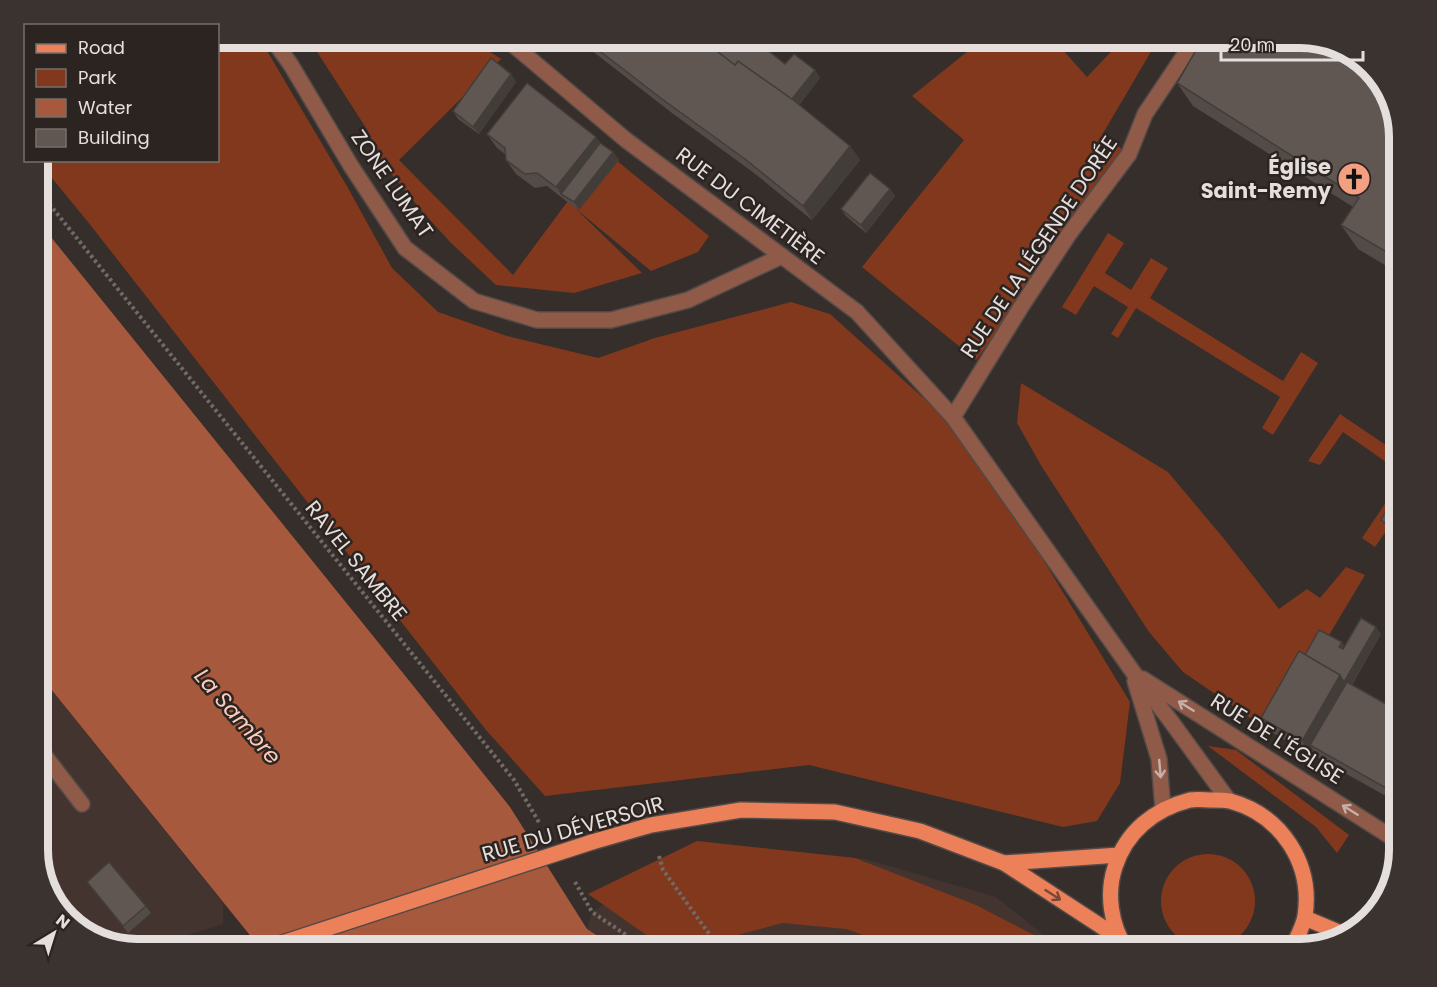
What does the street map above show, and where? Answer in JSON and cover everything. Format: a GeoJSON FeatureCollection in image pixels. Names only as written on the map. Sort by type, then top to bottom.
{"type":"FeatureCollection","features":[{"type":"Feature","properties":{"kind":"main road"},"geometry":{"type":"LineString","coordinates":[[1120,939],[1110,907],[1111,879],[1119,855],[1129,837],[1143,823],[1162,810],[1191,800],[1229,801],[1257,812],[1283,833],[1300,860],[1307,891],[1305,918],[1296,939]]}},
{"type":"Feature","properties":{"kind":"main road","name":"RUE DU DÉVERSOIR"},"geometry":{"type":"LineString","coordinates":[[297,939],[592,842],[651,825],[741,810],[835,812],[920,831],[1004,863],[1115,939]]}},
{"type":"Feature","properties":{"kind":"main road","name":"RUE DU DÉVERSOIR"},"geometry":{"type":"LineString","coordinates":[[1004,863],[1119,855]]}},
{"type":"Feature","properties":{"kind":"main road"},"geometry":{"type":"LineString","coordinates":[[1305,918],[1336,931]]}},
{"type":"Feature","properties":{"kind":"street","name":"ZONE LUMAT"},"geometry":{"type":"LineString","coordinates":[[279,48],[351,166],[405,248],[474,301],[537,320],[611,320],[688,300],[782,256]]}},
{"type":"Feature","properties":{"kind":"street","name":"RUE DU CIMETIÈRE"},"geometry":{"type":"LineString","coordinates":[[517,48],[626,140],[857,312],[953,417]]}},
{"type":"Feature","properties":{"kind":"street","name":"RUE DE LA LÉGENDE DORÉE"},"geometry":{"type":"LineString","coordinates":[[953,417],[1069,234],[1129,154],[1145,114],[1189,48]]}},
{"type":"Feature","properties":{"kind":"street","name":"RUE DE L'ÉGLISE"},"geometry":{"type":"LineString","coordinates":[[953,417],[1132,672],[1229,801]]}},
{"type":"Feature","properties":{"kind":"street","name":"RUE DE L'ÉGLISE"},"geometry":{"type":"LineString","coordinates":[[1132,672],[1159,759],[1162,810]]}},
{"type":"Feature","properties":{"kind":"street","name":"RUE DE L'ÉGLISE"},"geometry":{"type":"LineString","coordinates":[[1132,672],[1389,835]]}},
{"type":"Feature","properties":{"kind":"street"},"geometry":{"type":"LineString","coordinates":[[48,760],[82,804]]}},
{"type":"Feature","properties":{"kind":"path","name":"RAVEL SAMBRE"},"geometry":{"type":"LineString","coordinates":[[48,202],[514,780],[544,831]]}},
{"type":"Feature","properties":{"kind":"path"},"geometry":{"type":"LineString","coordinates":[[651,825],[663,870],[712,939]]}},
{"type":"Feature","properties":{"kind":"path"},"geometry":{"type":"LineString","coordinates":[[574,882],[592,912],[631,939]]}},
{"type":"Feature","properties":{"kind":"path"},"geometry":{"type":"LineString","coordinates":[[809,939],[830,939]]}},
{"type":"Feature","properties":{"kind":"shaded area"},"geometry":{"type":"Polygon","coordinates":[[[48,685],[223,903],[223,924],[176,939],[137,939],[98,930],[84,921],[84,903],[65,903],[55,884],[48,856],[48,685]]]}},
{"type":"Feature","properties":{"kind":"shaded area"},"geometry":{"type":"Polygon","coordinates":[[[697,841],[865,859],[996,897],[1048,939],[602,939],[587,929],[592,912],[697,841]]]}},
{"type":"Feature","properties":{"kind":"green space"},"geometry":{"type":"Polygon","coordinates":[[[219,48],[265,48],[392,268],[438,312],[507,336],[598,358],[655,338],[791,302],[830,314],[970,440],[1130,702],[1120,783],[1097,821],[1063,827],[809,765],[545,796],[486,730],[48,173],[48,162],[219,162],[219,48]]]}},
{"type":"Feature","properties":{"kind":"green space"},"geometry":{"type":"Polygon","coordinates":[[[315,48],[484,48],[501,59],[399,160],[513,275],[605,151],[709,236],[698,252],[651,271],[576,209],[642,273],[574,293],[496,285],[450,242],[421,210],[380,160],[368,131],[315,48]]]}},
{"type":"Feature","properties":{"kind":"green space"},"geometry":{"type":"Polygon","coordinates":[[[972,48],[1061,48],[1087,77],[1114,48],[1153,48],[1102,135],[1129,154],[976,360],[862,267],[964,140],[912,96],[972,48]]]}},
{"type":"Feature","properties":{"kind":"green space"},"geometry":{"type":"Polygon","coordinates":[[[1108,233],[1124,243],[1105,273],[1131,290],[1151,258],[1168,268],[1150,298],[1283,381],[1301,352],[1318,363],[1273,435],[1262,428],[1280,397],[1136,308],[1118,338],[1111,334],[1128,307],[1094,286],[1076,315],[1062,307],[1108,233]]]}},
{"type":"Feature","properties":{"kind":"green space"},"geometry":{"type":"Polygon","coordinates":[[[1021,383],[1168,472],[1279,609],[1307,589],[1320,598],[1346,567],[1365,575],[1271,732],[1183,672],[1149,632],[1042,467],[1017,423],[1021,383]]]}},
{"type":"Feature","properties":{"kind":"green space"},"geometry":{"type":"Polygon","coordinates":[[[1340,414],[1389,447],[1389,464],[1343,432],[1320,465],[1308,461],[1340,414]]]}},
{"type":"Feature","properties":{"kind":"green space"},"geometry":{"type":"Polygon","coordinates":[[[1389,498],[1389,527],[1375,547],[1362,538],[1389,498]]]}},
{"type":"Feature","properties":{"kind":"green space"},"geometry":{"type":"Polygon","coordinates":[[[1208,746],[1236,750],[1349,835],[1337,853],[1316,827],[1208,746]]]}},
{"type":"Feature","properties":{"kind":"green space"},"geometry":{"type":"Polygon","coordinates":[[[697,841],[855,858],[976,905],[1042,939],[874,939],[846,929],[782,923],[723,939],[652,939],[588,894],[697,841]]]}},
{"type":"Feature","properties":{"kind":"green space"},"geometry":{"type":"Polygon","coordinates":[[[1199,855],[1217,855],[1234,862],[1247,875],[1254,892],[1254,910],[1251,919],[1247,927],[1235,939],[1181,939],[1169,927],[1162,910],[1162,892],[1169,875],[1182,862],[1199,855]]]}},
{"type":"Feature","properties":{"kind":"water","name":"La Sambre"},"geometry":{"type":"Polygon","coordinates":[[[48,233],[510,807],[587,929],[602,939],[253,939],[48,685],[48,233]]]}},
{"type":"Feature","properties":{"kind":"building"},"geometry":{"type":"Polygon","coordinates":[[[596,48],[713,48],[735,65],[738,61],[792,99],[850,146],[803,206],[745,159],[596,48]]]}},
{"type":"Feature","properties":{"kind":"building"},"geometry":{"type":"Polygon","coordinates":[[[713,48],[765,48],[785,64],[794,54],[815,70],[792,99],[738,61],[735,65],[713,48]]]}},
{"type":"Feature","properties":{"kind":"building","name":"Église Saint-Remy"},"geometry":{"type":"Polygon","coordinates":[[[1197,48],[1312,49],[1334,55],[1359,70],[1380,98],[1387,120],[1389,253],[1341,225],[1359,198],[1177,83],[1197,48]]]}},
{"type":"Feature","properties":{"kind":"building"},"geometry":{"type":"Polygon","coordinates":[[[491,58],[511,74],[473,127],[453,111],[491,58]]]}},
{"type":"Feature","properties":{"kind":"building"},"geometry":{"type":"Polygon","coordinates":[[[527,83],[596,137],[556,187],[537,173],[525,174],[506,160],[505,148],[487,134],[527,83]]]}},
{"type":"Feature","properties":{"kind":"building"},"geometry":{"type":"Polygon","coordinates":[[[600,143],[613,152],[574,202],[561,194],[600,143]]]}},
{"type":"Feature","properties":{"kind":"building"},"geometry":{"type":"Polygon","coordinates":[[[870,173],[890,189],[861,225],[841,209],[870,173]]]}},
{"type":"Feature","properties":{"kind":"building"},"geometry":{"type":"Polygon","coordinates":[[[1389,506],[1389,525],[1381,520],[1389,506]]]}},
{"type":"Feature","properties":{"kind":"building"},"geometry":{"type":"Polygon","coordinates":[[[1361,618],[1376,627],[1344,682],[1340,675],[1305,655],[1319,630],[1342,642],[1339,647],[1343,649],[1361,618]]]}},
{"type":"Feature","properties":{"kind":"building"},"geometry":{"type":"Polygon","coordinates":[[[1299,651],[1340,675],[1302,741],[1261,718],[1299,651]]]}},
{"type":"Feature","properties":{"kind":"building"},"geometry":{"type":"Polygon","coordinates":[[[1347,682],[1389,706],[1389,790],[1310,745],[1347,682]]]}},
{"type":"Feature","properties":{"kind":"building"},"geometry":{"type":"Polygon","coordinates":[[[109,862],[146,906],[123,926],[87,882],[109,862]]]}},
{"type":"Feature","properties":{"kind":"place","name":"Église Saint-Remy"},"geometry":{"type":"Point","coordinates":[1354,179]}}]}
